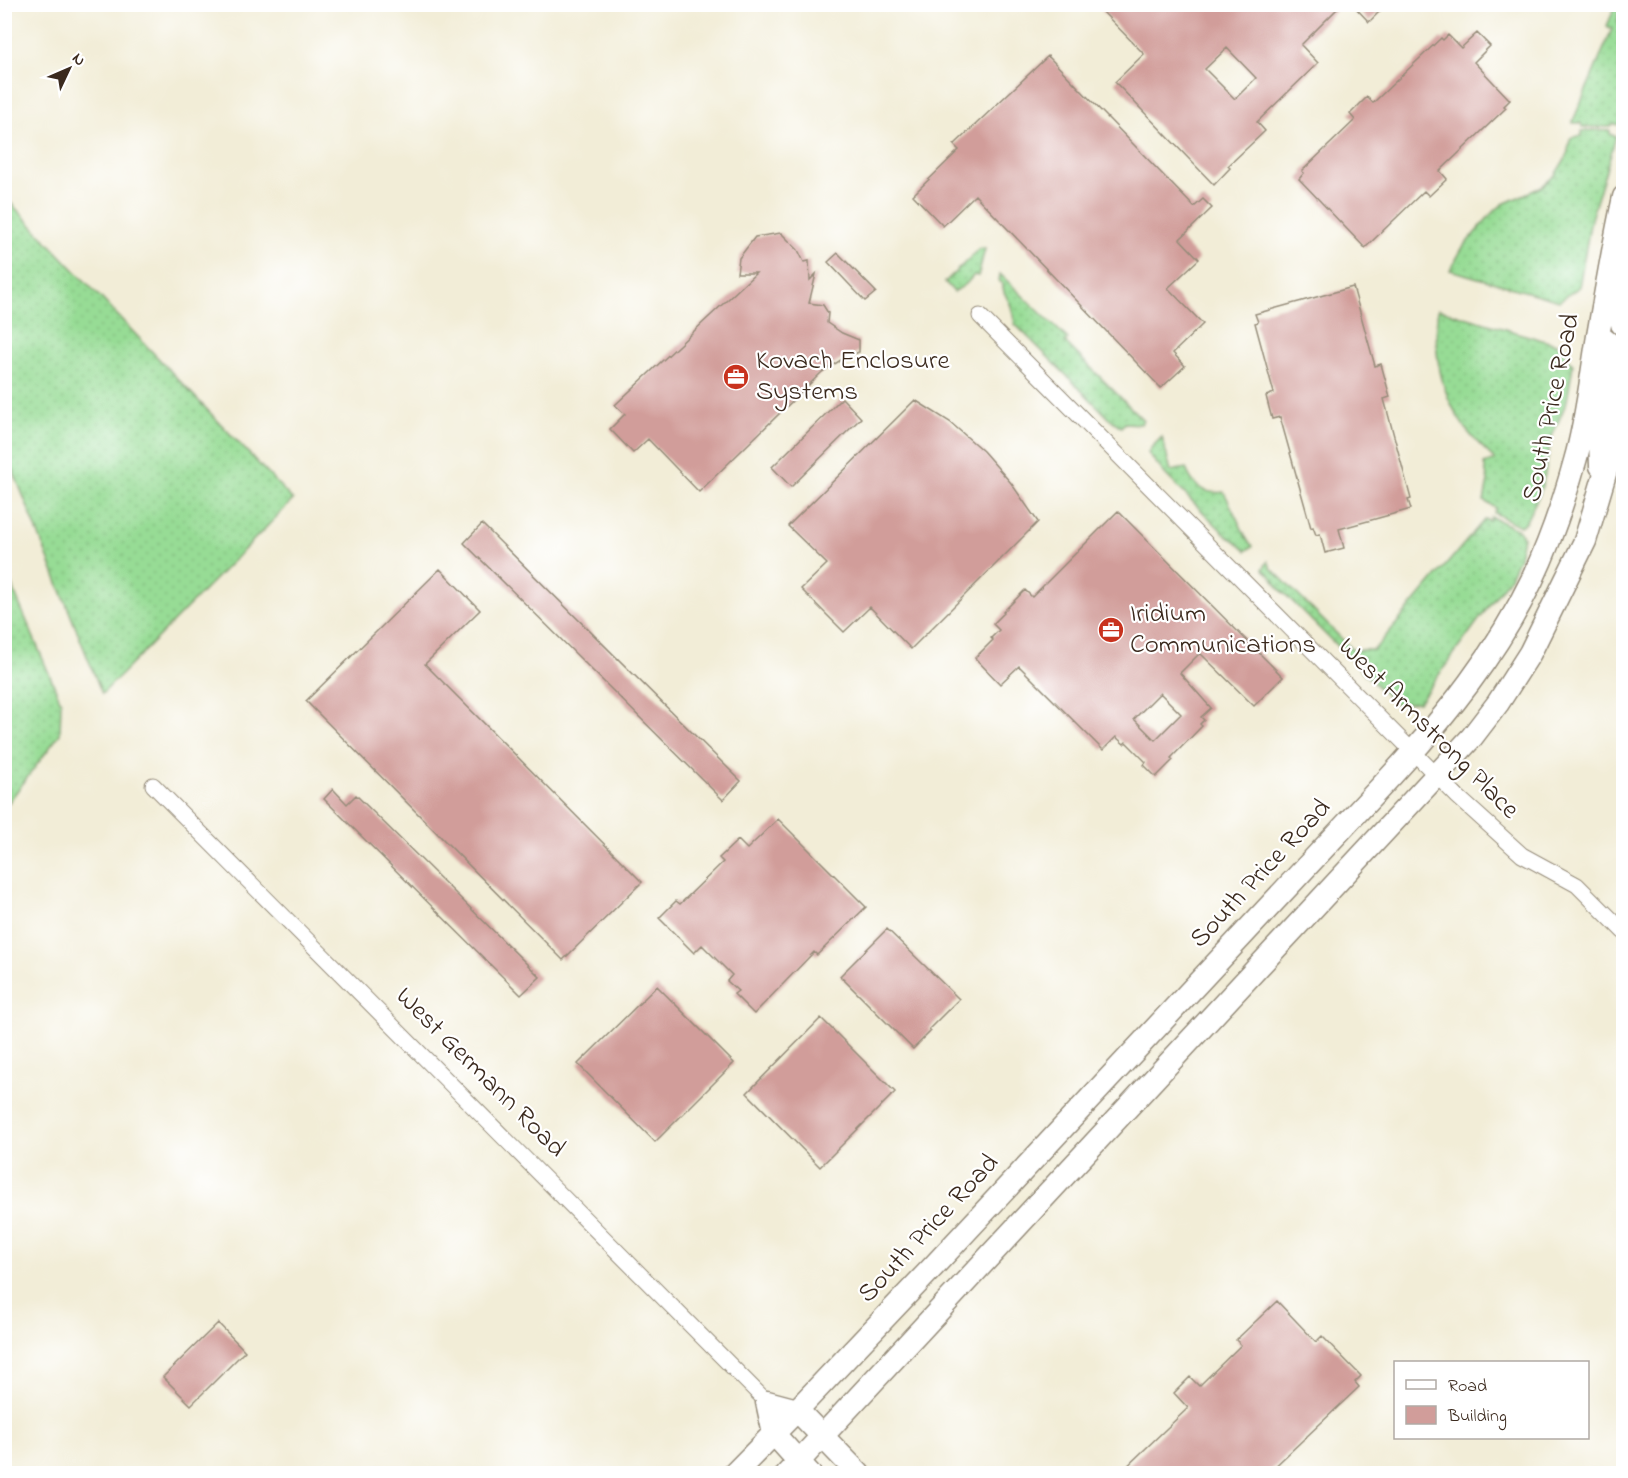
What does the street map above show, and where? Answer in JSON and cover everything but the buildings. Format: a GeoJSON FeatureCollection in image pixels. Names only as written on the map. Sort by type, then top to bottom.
{"type":"FeatureCollection","features":[{"type":"Feature","properties":{"kind":"main road","name":"South Price Road"},"geometry":{"type":"LineString","coordinates":[[734,1473],[797,1410],[1413,752],[1440,721],[1502,636],[1532,581],[1556,524],[1576,459],[1590,394],[1598,335],[1623,197]]}},
{"type":"Feature","properties":{"kind":"main road"},"geometry":{"type":"LineString","coordinates":[[1623,279],[1620,302],[1623,326]]}},
{"type":"Feature","properties":{"kind":"main road"},"geometry":{"type":"LineString","coordinates":[[1598,335],[1611,345],[1613,351],[1600,434],[1601,490]]}},
{"type":"Feature","properties":{"kind":"main road"},"geometry":{"type":"LineString","coordinates":[[859,1473],[823,1437],[797,1410],[767,1402],[774,1434],[799,1470],[823,1437],[1472,737],[1498,703],[1530,653],[1585,541],[1615,440],[1623,399]]}},
{"type":"Feature","properties":{"kind":"street","name":"West Armstrong Place"},"geometry":{"type":"LineString","coordinates":[[980,316],[1436,775],[1522,855],[1577,885],[1623,932]]}},
{"type":"Feature","properties":{"kind":"street","name":"West Germann Road"},"geometry":{"type":"LineString","coordinates":[[153,785],[767,1402]]}},
{"type":"Feature","properties":{"kind":"green space"},"geometry":{"type":"Polygon","coordinates":[[[1613,5],[1620,5],[1619,23],[1624,50],[1624,97],[1620,125],[1582,127],[1581,123],[1573,123],[1573,121],[1612,29],[1607,26],[1615,7],[1613,5]]]}},
{"type":"Feature","properties":{"kind":"green space"},"geometry":{"type":"Polygon","coordinates":[[[1582,131],[1610,131],[1610,134],[1616,137],[1591,219],[1579,287],[1559,301],[1450,270],[1463,247],[1491,214],[1503,204],[1541,187],[1555,175],[1567,156],[1570,139],[1582,136],[1582,131]]]}},
{"type":"Feature","properties":{"kind":"green space"},"geometry":{"type":"Polygon","coordinates":[[[5,197],[293,500],[102,694],[5,450],[5,197]]]}},
{"type":"Feature","properties":{"kind":"green space"},"geometry":{"type":"Polygon","coordinates":[[[980,248],[985,249],[978,276],[974,275],[954,292],[945,282],[980,248]]]}},
{"type":"Feature","properties":{"kind":"green space"},"geometry":{"type":"Polygon","coordinates":[[[1000,274],[1068,339],[1065,342],[1143,420],[1141,424],[1125,423],[1121,427],[1109,418],[1015,324],[1011,306],[1002,283],[999,282],[1000,274]]]}},
{"type":"Feature","properties":{"kind":"green space"},"geometry":{"type":"Polygon","coordinates":[[[1438,309],[1559,345],[1573,365],[1567,401],[1551,439],[1540,493],[1525,523],[1520,526],[1494,513],[1496,508],[1484,501],[1488,481],[1484,464],[1495,460],[1459,419],[1445,390],[1436,342],[1438,309]]]}},
{"type":"Feature","properties":{"kind":"green space"},"geometry":{"type":"Polygon","coordinates":[[[1162,437],[1171,471],[1186,468],[1192,480],[1200,488],[1217,493],[1224,492],[1248,541],[1253,546],[1246,551],[1228,537],[1165,474],[1148,453],[1162,437]]]}},
{"type":"Feature","properties":{"kind":"green space"},"geometry":{"type":"Polygon","coordinates":[[[1491,517],[1519,530],[1523,537],[1519,557],[1510,577],[1419,702],[1395,704],[1278,587],[1263,569],[1268,561],[1271,568],[1353,650],[1374,650],[1485,519],[1489,521],[1491,517]]]}},
{"type":"Feature","properties":{"kind":"green space"},"geometry":{"type":"Polygon","coordinates":[[[5,570],[61,702],[60,734],[5,807],[5,570]]]}},
{"type":"Feature","properties":{"kind":"place","name":"Kovach Enclosure Systems"},"geometry":{"type":"Point","coordinates":[736,377]}},
{"type":"Feature","properties":{"kind":"place","name":"Iridium Communications"},"geometry":{"type":"Point","coordinates":[1111,630]}}]}
